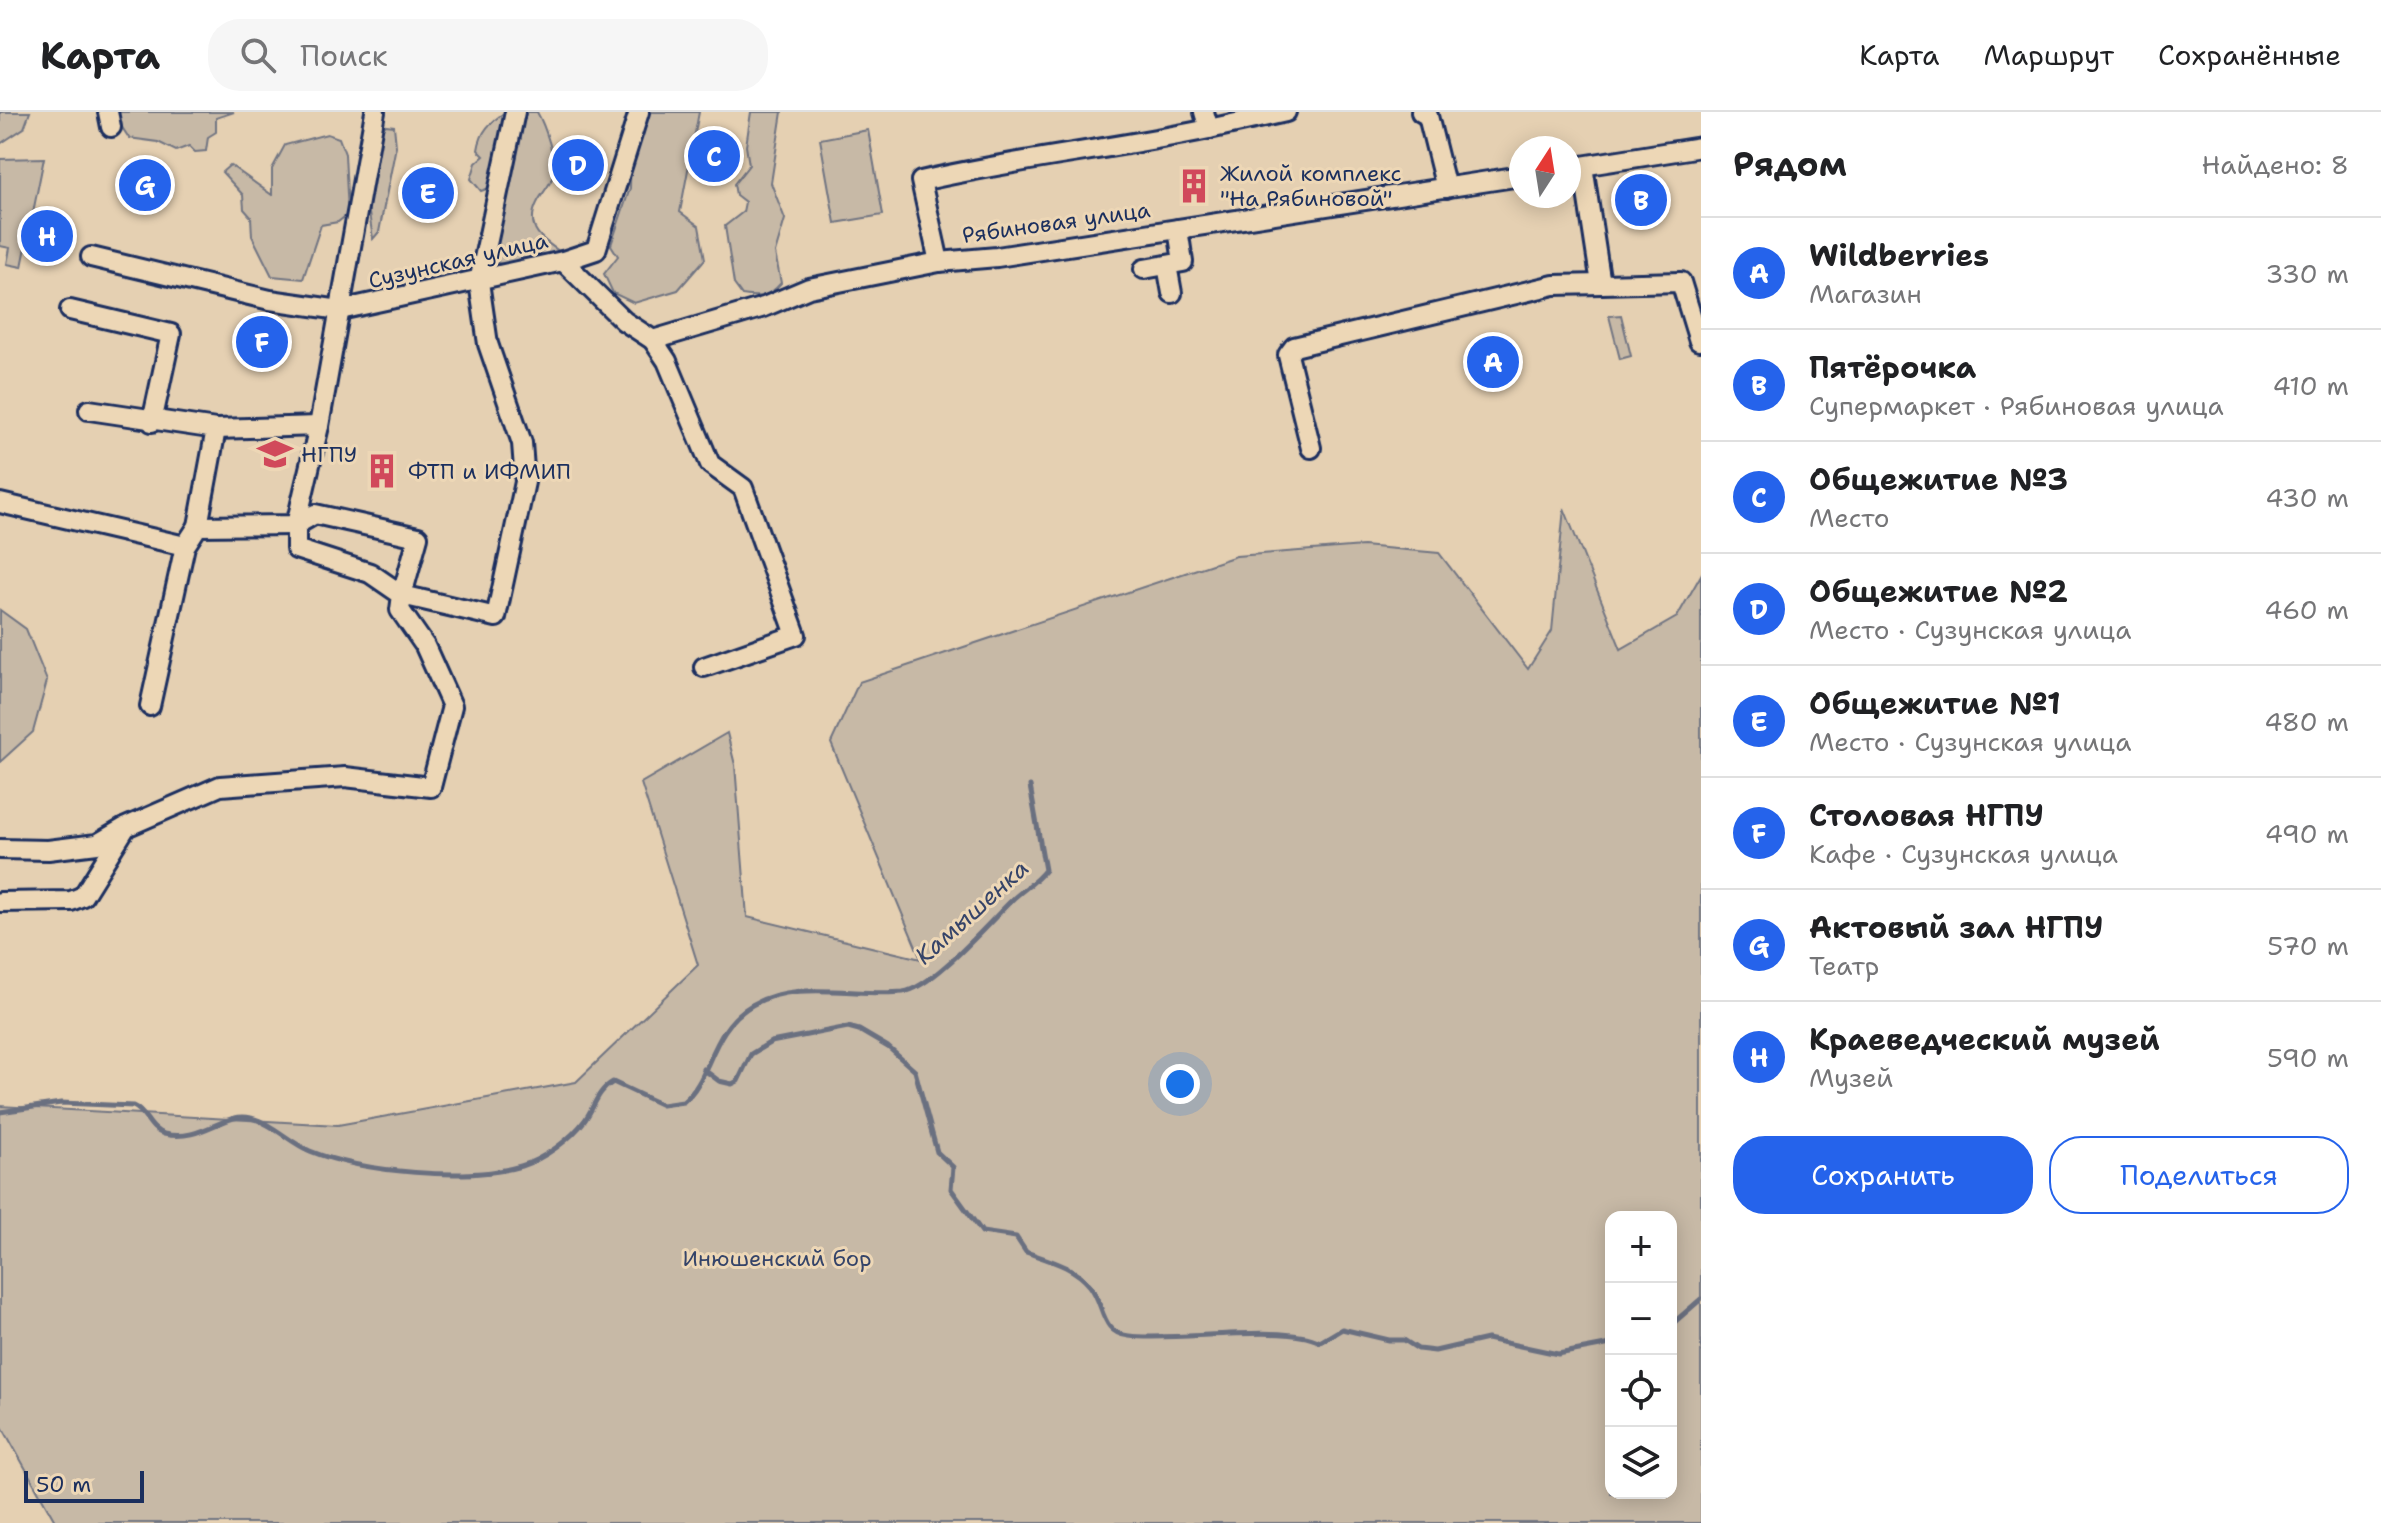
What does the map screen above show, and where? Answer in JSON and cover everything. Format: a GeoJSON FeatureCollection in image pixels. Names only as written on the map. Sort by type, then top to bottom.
{"type":"FeatureCollection","features":[{"type":"Feature","properties":{"kind":"street"},"geometry":{"type":"LineString","coordinates":[[375,112],[319,426],[296,525],[296,549],[370,573],[402,595],[496,617],[525,482],[522,443],[488,344],[479,282],[515,112]]}},
{"type":"Feature","properties":{"kind":"street"},"geometry":{"type":"LineString","coordinates":[[563,261],[596,250],[639,112]]}},
{"type":"Feature","properties":{"kind":"street"},"geometry":{"type":"LineString","coordinates":[[939,262],[921,181],[1004,163],[1106,150],[1206,121],[1286,112]]}},
{"type":"Feature","properties":{"kind":"street"},"geometry":{"type":"LineString","coordinates":[[1421,112],[1428,116],[1446,188]]}},
{"type":"Feature","properties":{"kind":"street"},"geometry":{"type":"LineString","coordinates":[[1581,166],[1701,147]]}},
{"type":"Feature","properties":{"kind":"street","name":"Рябиновая улица"},"geometry":{"type":"LineString","coordinates":[[653,340],[764,307],[809,288],[939,262],[997,257],[1509,178]]}},
{"type":"Feature","properties":{"kind":"street"},"geometry":{"type":"LineString","coordinates":[[1581,190],[1601,284]]}},
{"type":"Feature","properties":{"kind":"street"},"geometry":{"type":"LineString","coordinates":[[1144,269],[1183,262],[1178,229]]}},
{"type":"Feature","properties":{"kind":"street","name":"Сузунская улица"},"geometry":{"type":"LineString","coordinates":[[91,257],[270,300],[340,310],[479,282],[563,261],[624,321],[653,340],[684,396],[710,464],[743,488],[796,635],[704,667]]}},
{"type":"Feature","properties":{"kind":"street"},"geometry":{"type":"LineString","coordinates":[[1167,265],[1172,293]]}},
{"type":"Feature","properties":{"kind":"street"},"geometry":{"type":"LineString","coordinates":[[1311,448],[1288,355],[1294,347],[1554,285],[1676,280],[1684,286],[1695,304],[1699,341]]}},
{"type":"Feature","properties":{"kind":"street"},"geometry":{"type":"LineString","coordinates":[[70,310],[171,334],[152,422]]}},
{"type":"Feature","properties":{"kind":"street"},"geometry":{"type":"LineString","coordinates":[[89,410],[152,422],[216,429],[319,426]]}},
{"type":"Feature","properties":{"kind":"street"},"geometry":{"type":"LineString","coordinates":[[150,706],[185,546],[198,526],[216,429]]}},
{"type":"Feature","properties":{"kind":"street"},"geometry":{"type":"LineString","coordinates":[[0,503],[185,546]]}},
{"type":"Feature","properties":{"kind":"street"},"geometry":{"type":"LineString","coordinates":[[0,849],[48,850],[97,844],[126,827],[220,786],[345,777],[431,787],[452,706],[425,646],[400,610],[418,537],[315,514],[296,525],[198,526]]}},
{"type":"Feature","properties":{"kind":"street"},"geometry":{"type":"LineString","coordinates":[[0,902],[71,901],[83,896],[126,827]]}},
{"type":"Feature","properties":{"kind":"green space"},"geometry":{"type":"Polygon","coordinates":[[[0,112],[30,112],[24,128],[0,144],[0,112]]]}},
{"type":"Feature","properties":{"kind":"green space"},"geometry":{"type":"Polygon","coordinates":[[[112,112],[234,112],[216,118],[216,132],[208,137],[206,151],[195,152],[189,146],[176,151],[158,142],[129,138],[112,112]]]}},
{"type":"Feature","properties":{"kind":"green space"},"geometry":{"type":"Polygon","coordinates":[[[505,112],[519,118],[523,112],[537,112],[543,125],[554,170],[552,180],[537,203],[533,222],[547,243],[571,259],[567,269],[554,272],[498,263],[494,247],[498,240],[495,186],[481,191],[471,179],[476,163],[484,156],[478,150],[484,132],[505,112]]]}},
{"type":"Feature","properties":{"kind":"green space"},"geometry":{"type":"Polygon","coordinates":[[[632,112],[699,112],[680,212],[699,226],[705,259],[678,290],[634,303],[613,293],[604,274],[618,256],[611,245],[630,188],[632,112]]]}},
{"type":"Feature","properties":{"kind":"green space"},"geometry":{"type":"Polygon","coordinates":[[[751,112],[782,112],[771,183],[785,219],[775,253],[781,283],[768,294],[759,296],[742,295],[734,284],[725,226],[743,212],[745,202],[736,195],[734,184],[749,165],[746,146],[751,112]]]}},
{"type":"Feature","properties":{"kind":"green space"},"geometry":{"type":"Polygon","coordinates":[[[386,125],[394,126],[396,146],[379,232],[373,239],[366,194],[379,131],[386,125]]]}},
{"type":"Feature","properties":{"kind":"green space"},"geometry":{"type":"Polygon","coordinates":[[[868,130],[883,215],[835,223],[820,139],[868,130]]]}},
{"type":"Feature","properties":{"kind":"green space"},"geometry":{"type":"Polygon","coordinates":[[[327,134],[339,138],[345,154],[348,214],[338,222],[321,225],[303,279],[272,276],[252,236],[251,217],[244,209],[243,195],[222,172],[230,165],[272,195],[272,169],[285,145],[327,134]]]}},
{"type":"Feature","properties":{"kind":"green space"},"geometry":{"type":"Polygon","coordinates":[[[44,158],[22,267],[7,264],[10,248],[0,246],[0,159],[44,158]]]}},
{"type":"Feature","properties":{"kind":"green space"},"geometry":{"type":"Polygon","coordinates":[[[1621,315],[1631,356],[1620,359],[1609,316],[1621,315]]]}},
{"type":"Feature","properties":{"kind":"green space","name":"Инюшенский бор"},"geometry":{"type":"Polygon","coordinates":[[[1564,508],[1621,649],[1677,617],[1701,575],[1701,1523],[56,1523],[0,1423],[0,1106],[338,1125],[576,1082],[698,965],[641,783],[727,733],[735,765],[747,917],[921,959],[831,743],[859,682],[1236,556],[1363,546],[1439,553],[1528,669],[1552,631],[1564,508]]]}},
{"type":"Feature","properties":{"kind":"green space"},"geometry":{"type":"Polygon","coordinates":[[[0,610],[26,629],[47,681],[33,732],[0,762],[0,610]]]}},
{"type":"Feature","properties":{"kind":"waterway","name":"Камышенка"},"geometry":{"type":"LineString","coordinates":[[0,1112],[61,1103],[133,1106],[159,1132],[177,1136],[232,1119],[251,1118],[310,1151],[385,1169],[444,1174],[499,1171],[521,1166],[556,1148],[572,1134],[585,1120],[600,1094],[613,1082],[662,1105],[683,1102],[700,1081],[727,1027],[738,1015],[769,997],[806,991],[903,992],[930,979],[1045,870],[1030,786]]}},
{"type":"Feature","properties":{"kind":"waterway"},"geometry":{"type":"LineString","coordinates":[[703,1069],[719,1081],[732,1084],[738,1081],[751,1054],[771,1042],[848,1027],[888,1047],[915,1071],[937,1152],[953,1167],[951,1189],[982,1232],[1016,1237],[1026,1252],[1076,1273],[1095,1293],[1108,1324],[1120,1334],[1149,1337],[1282,1334],[1320,1342],[1342,1329],[1389,1340],[1404,1340],[1418,1349],[1435,1351],[1487,1339],[1558,1354],[1605,1345]]}},
{"type":"Feature","properties":{"kind":"waterway"},"geometry":{"type":"LineString","coordinates":[[1677,1320],[1701,1299]]}},
{"type":"Feature","properties":{"kind":"place","name":"Общежитие №3"},"geometry":{"type":"Point","coordinates":[714,156]}},
{"type":"Feature","properties":{"kind":"place","name":"Общежитие №2"},"geometry":{"type":"Point","coordinates":[578,165]}},
{"type":"Feature","properties":{"kind":"place","name":"Актовый зал НГПУ"},"geometry":{"type":"Point","coordinates":[145,185]}},
{"type":"Feature","properties":{"kind":"place","name":"Жилой комплекс \"На Рябиновой\""},"geometry":{"type":"Point","coordinates":[1194,186]}},
{"type":"Feature","properties":{"kind":"place","name":"Общежитие №1"},"geometry":{"type":"Point","coordinates":[428,193]}},
{"type":"Feature","properties":{"kind":"place","name":"Пятёрочка"},"geometry":{"type":"Point","coordinates":[1641,200]}},
{"type":"Feature","properties":{"kind":"place","name":"Краеведческий музей"},"geometry":{"type":"Point","coordinates":[47,236]}},
{"type":"Feature","properties":{"kind":"place","name":"Столовая НГПУ"},"geometry":{"type":"Point","coordinates":[262,342]}},
{"type":"Feature","properties":{"kind":"place","name":"Wildberries"},"geometry":{"type":"Point","coordinates":[1493,362]}},
{"type":"Feature","properties":{"kind":"place","name":"НГПУ"},"geometry":{"type":"Point","coordinates":[275,454]}},
{"type":"Feature","properties":{"kind":"place","name":"ФТП и ИФМИП"},"geometry":{"type":"Point","coordinates":[382,471]}}]}
